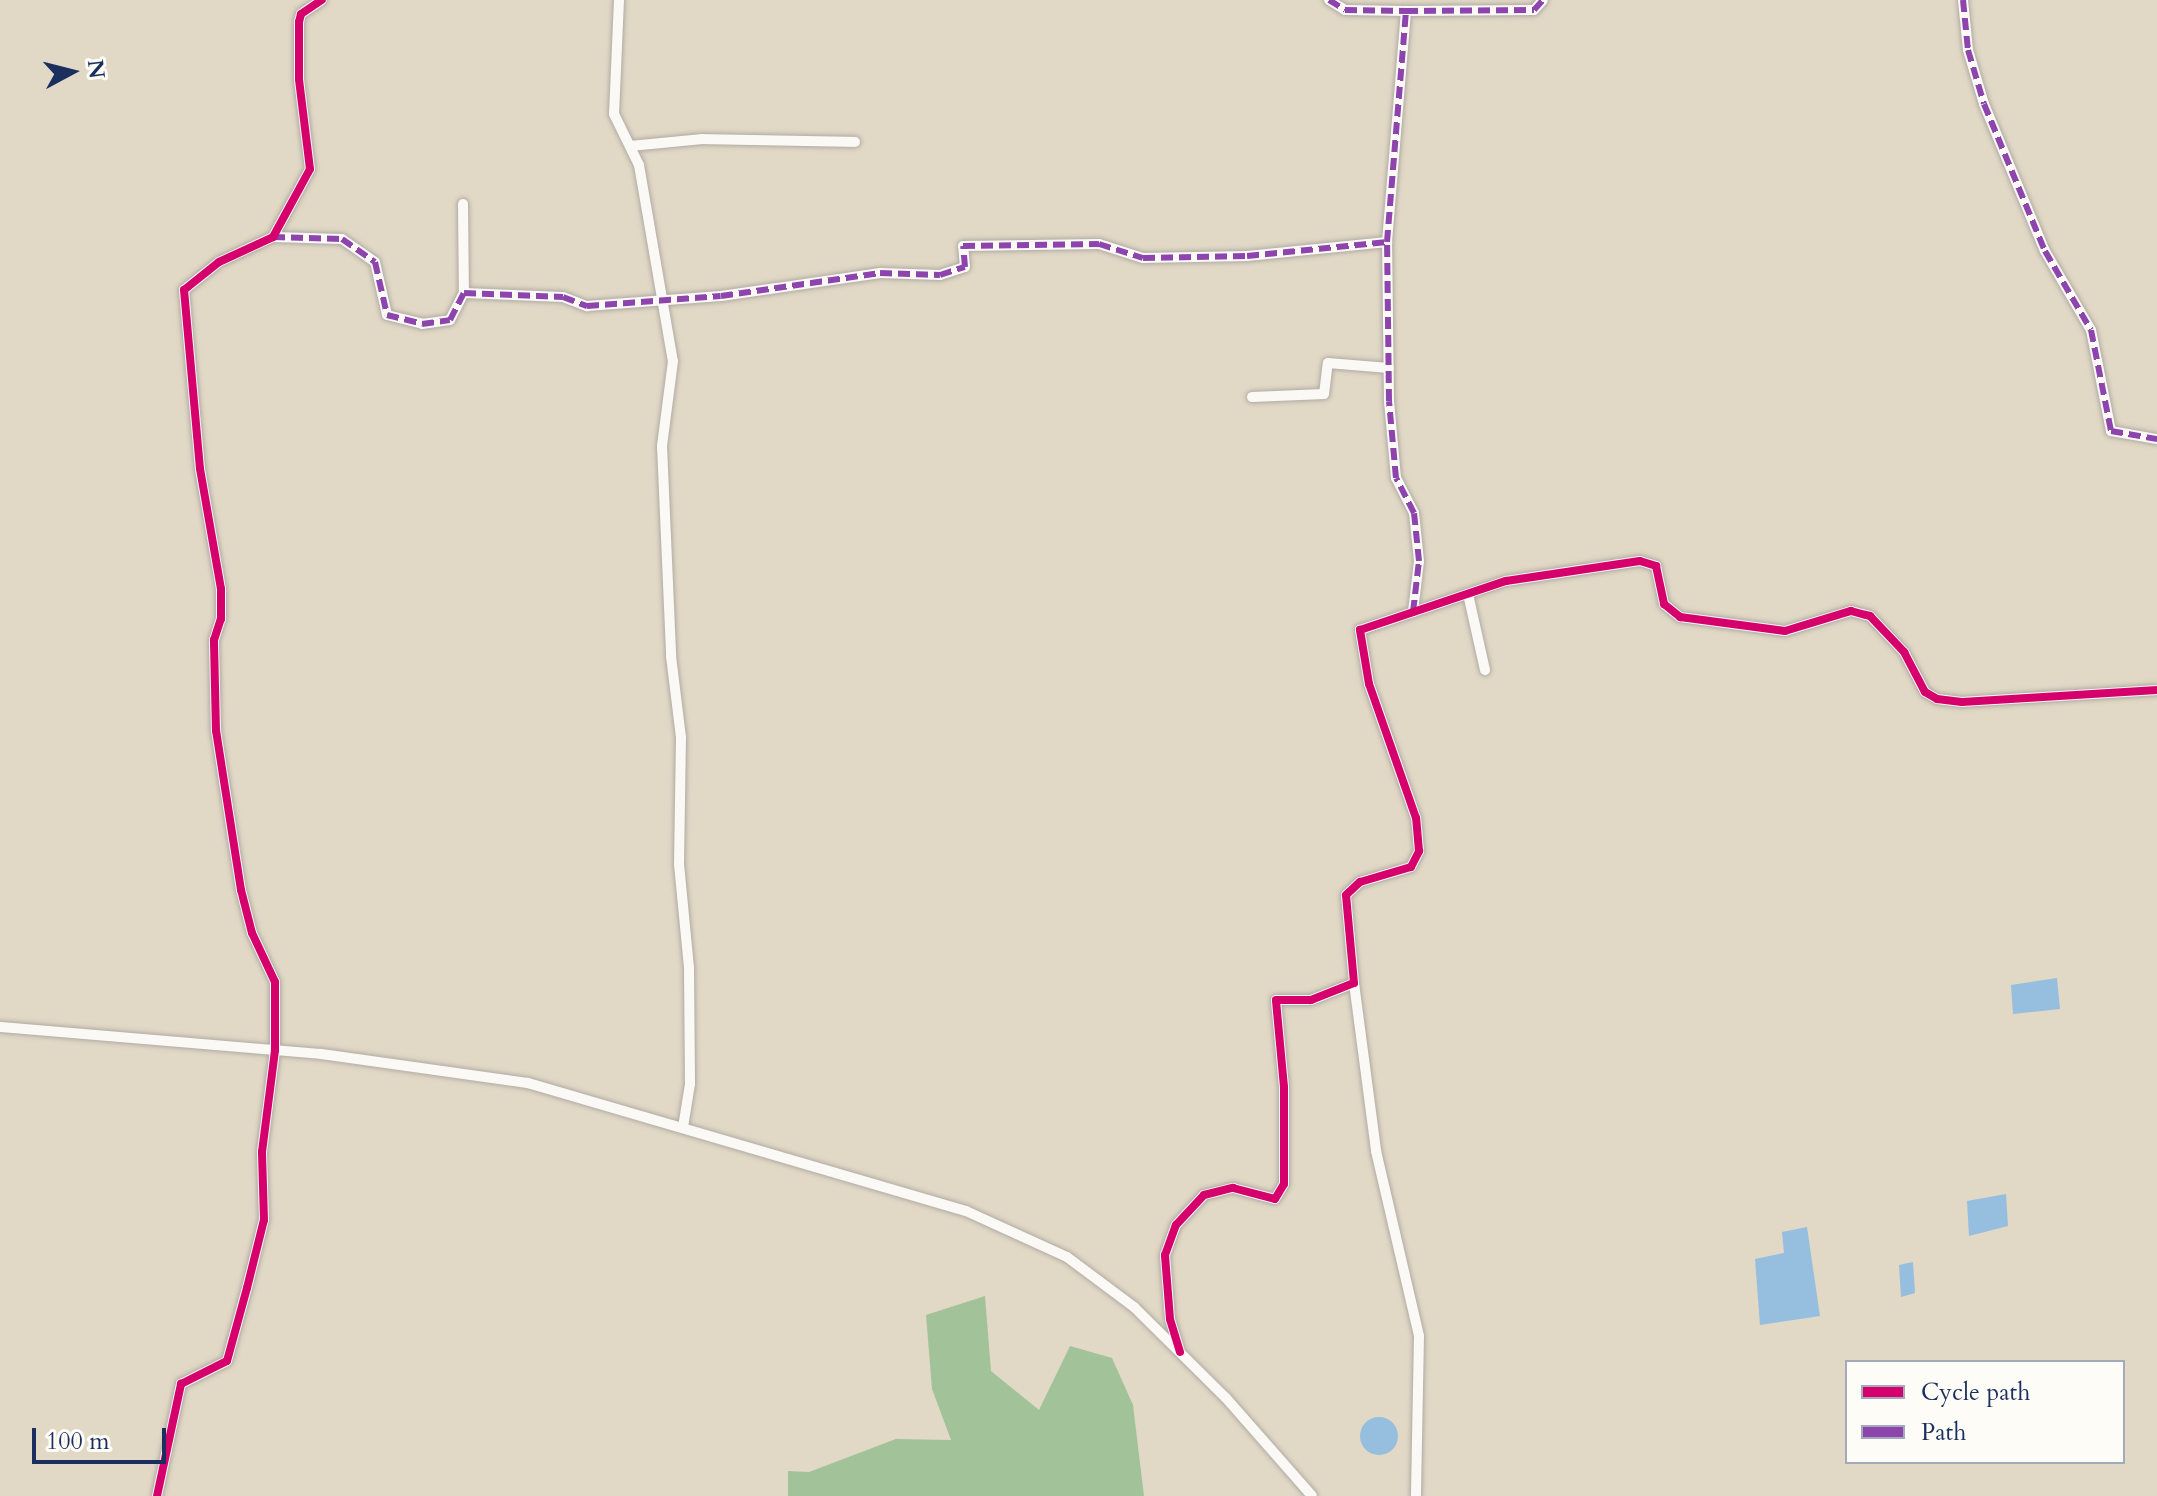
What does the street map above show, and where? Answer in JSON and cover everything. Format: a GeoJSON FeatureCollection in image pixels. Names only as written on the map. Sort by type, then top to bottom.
{"type":"FeatureCollection","features":[{"type":"Feature","properties":{"kind":"street"},"geometry":{"type":"LineString","coordinates":[[273,237],[310,169],[299,79],[299,22],[301,14],[322,0]]}},
{"type":"Feature","properties":{"kind":"street"},"geometry":{"type":"LineString","coordinates":[[619,0],[614,114],[617,129],[639,165],[673,361],[662,446],[671,656],[681,737],[679,864],[689,968],[690,1084],[683,1127]]}},
{"type":"Feature","properties":{"kind":"street"},"geometry":{"type":"LineString","coordinates":[[1329,0],[1345,10],[1406,11],[1534,10],[1543,0]]}},
{"type":"Feature","properties":{"kind":"street"},"geometry":{"type":"LineString","coordinates":[[1963,0],[1968,50],[1984,104],[2045,251],[2091,330],[2111,431],[2157,439]]}},
{"type":"Feature","properties":{"kind":"street"},"geometry":{"type":"LineString","coordinates":[[1406,11],[1387,242],[1389,368],[1396,478],[1414,513],[1419,561],[1413,612]]}},
{"type":"Feature","properties":{"kind":"street"},"geometry":{"type":"LineString","coordinates":[[630,146],[703,139],[855,142]]}},
{"type":"Feature","properties":{"kind":"street"},"geometry":{"type":"LineString","coordinates":[[157,1496],[181,1384],[227,1361],[251,1274],[264,1220],[262,1152],[275,1050],[275,982],[252,933],[241,890],[216,731],[214,640],[221,619],[221,589],[200,469],[184,290],[219,262],[273,237],[342,239],[375,262],[387,315],[422,324],[450,320],[464,293],[463,204]]}},
{"type":"Feature","properties":{"kind":"street"},"geometry":{"type":"LineString","coordinates":[[464,293],[563,297],[587,306],[665,302],[880,273],[940,275],[965,267],[963,246],[1099,244],[1143,258],[1247,256],[1387,242]]}},
{"type":"Feature","properties":{"kind":"street"},"geometry":{"type":"LineString","coordinates":[[1252,397],[1324,394],[1328,363],[1389,368]]}},
{"type":"Feature","properties":{"kind":"street"},"geometry":{"type":"LineString","coordinates":[[1416,1496],[1419,1336],[1376,1151],[1346,895],[1360,882],[1411,867],[1419,851],[1416,818],[1369,684],[1360,630],[1506,581],[1640,561],[1656,566],[1664,604],[1680,617],[1785,631],[1851,611],[1870,616],[1904,652],[1925,692],[1937,699],[1978,702],[2157,690]]}},
{"type":"Feature","properties":{"kind":"street"},"geometry":{"type":"LineString","coordinates":[[1468,594],[1485,670]]}},
{"type":"Feature","properties":{"kind":"street"},"geometry":{"type":"LineString","coordinates":[[1180,1352],[1170,1319],[1165,1255],[1176,1225],[1204,1195],[1233,1188],[1275,1199],[1284,1184],[1284,1087],[1276,1000],[1311,1000],[1354,983]]}},
{"type":"Feature","properties":{"kind":"street"},"geometry":{"type":"LineString","coordinates":[[0,1027],[275,1050],[528,1083],[966,1211],[1067,1257],[1134,1307],[1180,1352],[1312,1496]]}},
{"type":"Feature","properties":{"kind":"green space"},"geometry":{"type":"Polygon","coordinates":[[[985,1296],[991,1371],[1039,1410],[1070,1346],[1112,1358],[1133,1405],[1144,1496],[788,1496],[788,1471],[809,1472],[896,1439],[951,1440],[932,1389],[926,1315],[985,1296]]]}},
{"type":"Feature","properties":{"kind":"water"},"geometry":{"type":"Polygon","coordinates":[[[2057,978],[2060,1009],[2013,1014],[2011,985],[2057,978]]]}},
{"type":"Feature","properties":{"kind":"water"},"geometry":{"type":"Polygon","coordinates":[[[2006,1194],[2008,1226],[1969,1236],[1967,1201],[2006,1194]]]}},
{"type":"Feature","properties":{"kind":"water"},"geometry":{"type":"Polygon","coordinates":[[[1807,1227],[1820,1316],[1760,1325],[1755,1259],[1784,1253],[1782,1232],[1807,1227]]]}},
{"type":"Feature","properties":{"kind":"water"},"geometry":{"type":"Polygon","coordinates":[[[1913,1262],[1915,1293],[1901,1297],[1899,1265],[1913,1262]]]}},
{"type":"Feature","properties":{"kind":"water"},"geometry":{"type":"Polygon","coordinates":[[[1379,1417],[1393,1422],[1398,1436],[1393,1450],[1379,1455],[1365,1450],[1360,1436],[1365,1422],[1379,1417]]]}},
{"type":"Feature","properties":{"kind":"marked path"},"geometry":{"type":"LineString","coordinates":[[1329,0],[1345,10],[1406,11]]}},
{"type":"Feature","properties":{"kind":"marked path"},"geometry":{"type":"LineString","coordinates":[[1413,612],[1419,561],[1414,513],[1396,478],[1389,401],[1387,242],[1406,11],[1534,10],[1543,0]]}},
{"type":"Feature","properties":{"kind":"marked path"},"geometry":{"type":"LineString","coordinates":[[1963,0],[1968,50],[1984,104],[2045,251],[2091,330],[2111,431],[2157,439]]}},
{"type":"Feature","properties":{"kind":"marked path"},"geometry":{"type":"LineString","coordinates":[[273,237],[342,239],[375,262],[387,315],[422,324],[450,320],[464,293],[563,297],[587,306],[721,296],[880,273],[940,275],[965,267],[963,246],[1099,244],[1143,258],[1247,256],[1387,242]]}},
{"type":"Feature","properties":{"kind":"cycle path"},"geometry":{"type":"LineString","coordinates":[[157,1496],[181,1384],[227,1361],[247,1288],[264,1220],[262,1152],[275,1050],[275,982],[252,933],[241,890],[216,731],[214,640],[221,619],[221,589],[200,469],[184,290],[219,262],[273,237],[310,169],[299,79],[299,22],[301,14],[322,0]]}},
{"type":"Feature","properties":{"kind":"cycle path"},"geometry":{"type":"LineString","coordinates":[[1180,1352],[1170,1319],[1165,1255],[1176,1225],[1204,1195],[1233,1188],[1275,1199],[1284,1184],[1284,1087],[1276,1000],[1311,1000],[1354,983],[1346,895],[1360,882],[1411,867],[1419,851],[1416,818],[1369,684],[1360,630],[1506,581],[1640,561],[1656,566],[1664,604],[1680,617],[1785,631],[1851,611],[1870,616],[1904,652],[1925,692],[1937,699],[1962,702],[2157,690]]}}]}
